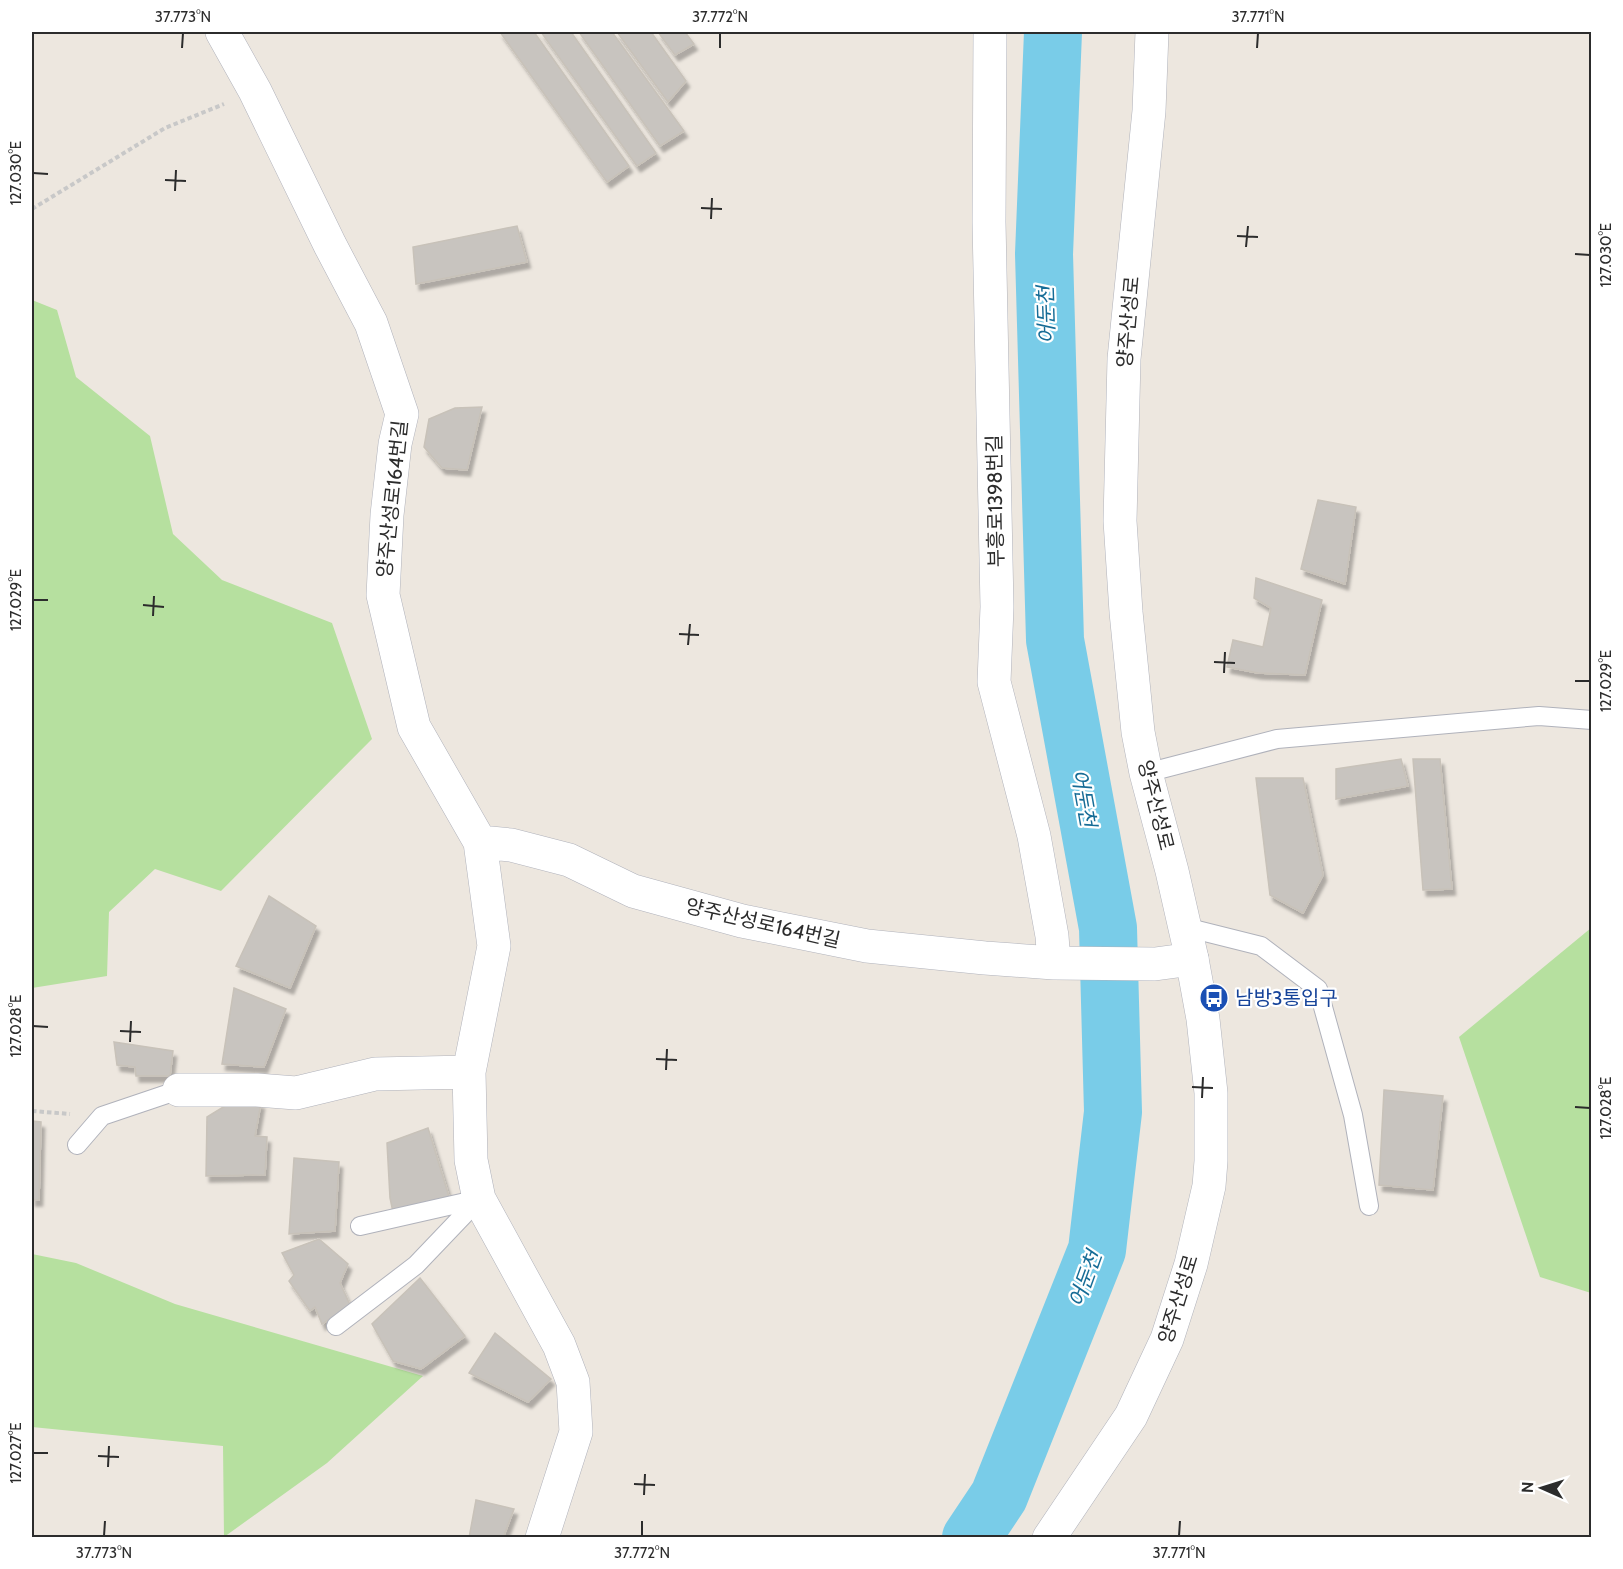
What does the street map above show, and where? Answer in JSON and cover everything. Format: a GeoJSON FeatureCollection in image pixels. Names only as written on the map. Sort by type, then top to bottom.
{"type":"FeatureCollection","features":[{"type":"Feature","properties":{"kind":"street","name":"양주산성로164번길"},"geometry":{"type":"LineString","coordinates":[[222,32],[255,92],[371,323],[402,414],[395,444],[387,515],[383,595],[414,727],[480,842],[494,946],[469,1072],[471,1160],[479,1199],[559,1345],[573,1382],[576,1432],[542,1538]]}},
{"type":"Feature","properties":{"kind":"street","name":"부흥로1398번길"},"geometry":{"type":"LineString","coordinates":[[990,32],[989,222],[997,607],[994,682],[1034,836],[1052,936],[1054,963]]}},
{"type":"Feature","properties":{"kind":"street","name":"양주산성로"},"geometry":{"type":"LineString","coordinates":[[1049,1538],[1131,1416],[1167,1339],[1191,1264],[1209,1186],[1212,1161],[1208,1060],[1192,958],[1138,732],[1120,521],[1124,359],[1149,111],[1152,32]]}},
{"type":"Feature","properties":{"kind":"street","name":"양주산성로164번길"},"geometry":{"type":"LineString","coordinates":[[480,842],[511,845],[569,860],[633,891],[742,921],[867,946],[1054,963],[1155,964],[1192,958]]}},
{"type":"Feature","properties":{"kind":"street"},"geometry":{"type":"LineString","coordinates":[[179,1090],[257,1090],[296,1093],[375,1074],[469,1072]]}},
{"type":"Feature","properties":{"kind":"lane"},"geometry":{"type":"LineString","coordinates":[[1146,773],[1277,739],[1539,716],[1592,720]]}},
{"type":"Feature","properties":{"kind":"lane"},"geometry":{"type":"LineString","coordinates":[[1185,927],[1261,945],[1318,988],[1353,1115],[1369,1206]]}},
{"type":"Feature","properties":{"kind":"lane"},"geometry":{"type":"LineString","coordinates":[[77,1145],[102,1116],[179,1090]]}},
{"type":"Feature","properties":{"kind":"lane"},"geometry":{"type":"LineString","coordinates":[[360,1226],[479,1199]]}},
{"type":"Feature","properties":{"kind":"lane"},"geometry":{"type":"LineString","coordinates":[[336,1326],[416,1265],[479,1199]]}},
{"type":"Feature","properties":{"kind":"path"},"geometry":{"type":"LineString","coordinates":[[32,209],[165,128],[255,92]]}},
{"type":"Feature","properties":{"kind":"path"},"geometry":{"type":"LineString","coordinates":[[32,1111],[102,1116]]}},
{"type":"Feature","properties":{"kind":"green space"},"geometry":{"type":"Polygon","coordinates":[[[32,300],[57,310],[76,377],[150,436],[173,534],[222,580],[332,623],[372,739],[221,891],[155,869],[109,912],[107,976],[32,988],[32,300]]]}},
{"type":"Feature","properties":{"kind":"green space"},"geometry":{"type":"Polygon","coordinates":[[[1591,928],[1591,1293],[1540,1277],[1459,1037],[1591,928]]]}},
{"type":"Feature","properties":{"kind":"green space"},"geometry":{"type":"Polygon","coordinates":[[[32,1254],[76,1263],[175,1304],[423,1376],[327,1463],[224,1537],[223,1446],[32,1427],[32,1254]]]}},
{"type":"Feature","properties":{"kind":"building"},"geometry":{"type":"Polygon","coordinates":[[[500,32],[534,32],[629,166],[607,182],[500,32]]]}},
{"type":"Feature","properties":{"kind":"building"},"geometry":{"type":"Polygon","coordinates":[[[541,32],[571,32],[656,153],[637,166],[541,32]]]}},
{"type":"Feature","properties":{"kind":"building"},"geometry":{"type":"Polygon","coordinates":[[[579,32],[612,32],[684,131],[660,146],[579,32]]]}},
{"type":"Feature","properties":{"kind":"building"},"geometry":{"type":"Polygon","coordinates":[[[617,32],[651,32],[686,81],[668,102],[617,32]]]}},
{"type":"Feature","properties":{"kind":"building"},"geometry":{"type":"Polygon","coordinates":[[[658,32],[685,32],[694,44],[675,55],[658,32]]]}},
{"type":"Feature","properties":{"kind":"building"},"geometry":{"type":"Polygon","coordinates":[[[517,226],[527,262],[416,284],[413,247],[517,226]]]}},
{"type":"Feature","properties":{"kind":"building"},"geometry":{"type":"Polygon","coordinates":[[[482,407],[467,470],[442,468],[424,447],[429,419],[455,408],[482,407]]]}},
{"type":"Feature","properties":{"kind":"building"},"geometry":{"type":"Polygon","coordinates":[[[1318,500],[1356,507],[1345,584],[1301,569],[1318,500]]]}},
{"type":"Feature","properties":{"kind":"building"},"geometry":{"type":"Polygon","coordinates":[[[1256,578],[1322,600],[1305,675],[1258,673],[1227,667],[1233,640],[1263,647],[1271,608],[1254,598],[1256,578]]]}},
{"type":"Feature","properties":{"kind":"building"},"geometry":{"type":"Polygon","coordinates":[[[1401,759],[1408,786],[1336,799],[1336,769],[1401,759]]]}},
{"type":"Feature","properties":{"kind":"building"},"geometry":{"type":"Polygon","coordinates":[[[1413,759],[1440,759],[1452,889],[1423,890],[1413,759]]]}},
{"type":"Feature","properties":{"kind":"building"},"geometry":{"type":"Polygon","coordinates":[[[1256,778],[1303,778],[1323,875],[1303,913],[1270,895],[1256,778]]]}},
{"type":"Feature","properties":{"kind":"building"},"geometry":{"type":"Polygon","coordinates":[[[269,896],[316,926],[290,988],[236,966],[269,896]]]}},
{"type":"Feature","properties":{"kind":"building"},"geometry":{"type":"Polygon","coordinates":[[[234,988],[286,1009],[264,1067],[222,1064],[234,988]]]}},
{"type":"Feature","properties":{"kind":"building"},"geometry":{"type":"Polygon","coordinates":[[[114,1042],[173,1051],[170,1076],[136,1076],[135,1067],[117,1065],[114,1042]]]}},
{"type":"Feature","properties":{"kind":"building"},"geometry":{"type":"Polygon","coordinates":[[[1384,1090],[1443,1096],[1433,1190],[1379,1185],[1384,1090]]]}},
{"type":"Feature","properties":{"kind":"building"},"geometry":{"type":"Polygon","coordinates":[[[233,1101],[261,1103],[255,1136],[267,1137],[265,1175],[206,1176],[207,1117],[233,1101]]]}},
{"type":"Feature","properties":{"kind":"building"},"geometry":{"type":"Polygon","coordinates":[[[32,1121],[41,1122],[39,1200],[32,1200],[32,1121]]]}},
{"type":"Feature","properties":{"kind":"building"},"geometry":{"type":"Polygon","coordinates":[[[428,1128],[450,1200],[393,1212],[387,1143],[428,1128]]]}},
{"type":"Feature","properties":{"kind":"building"},"geometry":{"type":"Polygon","coordinates":[[[294,1158],[339,1162],[335,1231],[289,1234],[294,1158]]]}},
{"type":"Feature","properties":{"kind":"building"},"geometry":{"type":"Polygon","coordinates":[[[319,1239],[348,1264],[340,1283],[350,1305],[322,1324],[315,1307],[310,1311],[289,1281],[294,1275],[282,1253],[319,1239]]]}},
{"type":"Feature","properties":{"kind":"building"},"geometry":{"type":"Polygon","coordinates":[[[420,1278],[465,1336],[421,1369],[393,1361],[372,1324],[420,1278]]]}},
{"type":"Feature","properties":{"kind":"building"},"geometry":{"type":"Polygon","coordinates":[[[495,1333],[551,1379],[528,1402],[469,1373],[495,1333]]]}},
{"type":"Feature","properties":{"kind":"building"},"geometry":{"type":"Polygon","coordinates":[[[476,1500],[514,1509],[503,1538],[469,1538],[476,1500]]]}},
{"type":"Feature","properties":{"kind":"waterway","name":"어둔천"},"geometry":{"type":"LineString","coordinates":[[971,1538],[999,1496],[1097,1250],[1113,1112],[1108,928],[1055,640],[1044,254],[1053,32]]}},
{"type":"Feature","properties":{"kind":"place","name":"남방3통입구"},"geometry":{"type":"Point","coordinates":[1214,998]}}]}
